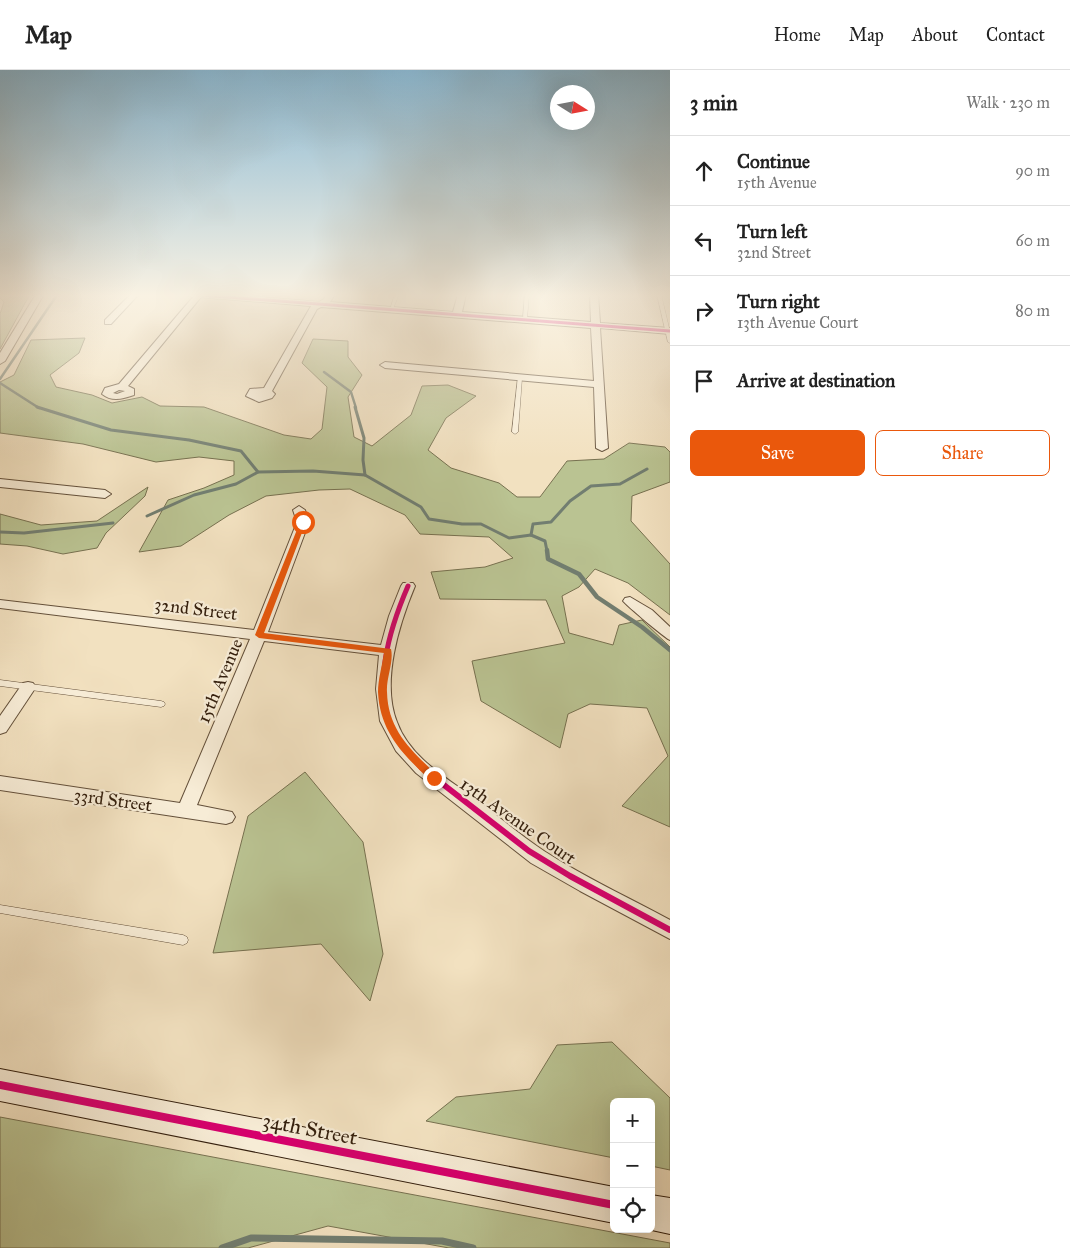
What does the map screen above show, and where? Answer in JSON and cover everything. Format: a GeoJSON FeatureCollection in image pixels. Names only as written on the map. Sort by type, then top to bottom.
{"type":"FeatureCollection","features":[{"type":"Feature","properties":{"kind":"street"},"geometry":{"type":"LineString","coordinates":[[0,361],[7,349]]}},
{"type":"Feature","properties":{"kind":"street"},"geometry":{"type":"LineString","coordinates":[[122,387],[153,349]]}},
{"type":"Feature","properties":{"kind":"street"},"geometry":{"type":"LineString","coordinates":[[267,391],[291,349]]}},
{"type":"Feature","properties":{"kind":"street"},"geometry":{"type":"LineString","coordinates":[[598,349],[602,448]]}},
{"type":"Feature","properties":{"kind":"street"},"geometry":{"type":"LineString","coordinates":[[385,365],[600,385]]}},
{"type":"Feature","properties":{"kind":"street"},"geometry":{"type":"LineString","coordinates":[[0,483],[104,494]]}},
{"type":"Feature","properties":{"kind":"street","name":"15th Avenue"},"geometry":{"type":"LineString","coordinates":[[186,810],[259,635],[303,522],[299,510]]}},
{"type":"Feature","properties":{"kind":"street","name":"13th Avenue Court"},"geometry":{"type":"LineString","coordinates":[[408,586],[401,601],[388,651],[382,692],[392,732],[403,748],[434,778],[538,856],[670,930]]}},
{"type":"Feature","properties":{"kind":"street"},"geometry":{"type":"LineString","coordinates":[[630,601],[648,613],[670,635]]}},
{"type":"Feature","properties":{"kind":"street","name":"32nd Street"},"geometry":{"type":"LineString","coordinates":[[0,604],[388,651]]}},
{"type":"Feature","properties":{"kind":"street"},"geometry":{"type":"LineString","coordinates":[[0,728],[28,687]]}},
{"type":"Feature","properties":{"kind":"street","name":"33rd Street"},"geometry":{"type":"LineString","coordinates":[[0,784],[226,817]]}},
{"type":"Feature","properties":{"kind":"street","name":"34th Street"},"geometry":{"type":"LineString","coordinates":[[0,1085],[610,1204]]}},
{"type":"Feature","properties":{"kind":"street"},"geometry":{"type":"LineString","coordinates":[[655,1214],[670,1216]]}},
{"type":"Feature","properties":{"kind":"lane"},"geometry":{"type":"LineString","coordinates":[[515,432],[520,378]]}},
{"type":"Feature","properties":{"kind":"lane"},"geometry":{"type":"LineString","coordinates":[[0,683],[161,704]]}},
{"type":"Feature","properties":{"kind":"lane"},"geometry":{"type":"LineString","coordinates":[[0,909],[183,940]]}},
{"type":"Feature","properties":{"kind":"green space"},"geometry":{"type":"Polygon","coordinates":[[[27,349],[81,349],[79,353],[50,375],[56,387],[92,395],[112,403],[142,397],[160,406],[204,407],[284,435],[311,439],[322,429],[327,387],[302,363],[308,349],[348,349],[348,357],[362,375],[348,397],[354,437],[372,446],[411,415],[422,386],[448,385],[476,396],[446,418],[428,450],[451,468],[499,483],[517,497],[540,497],[567,461],[604,459],[629,443],[665,447],[670,452],[670,482],[632,496],[631,521],[670,564],[670,615],[628,583],[595,569],[579,587],[562,596],[569,633],[613,645],[619,625],[642,620],[670,647],[670,827],[622,806],[668,756],[647,708],[590,704],[568,714],[560,748],[481,701],[472,661],[565,643],[546,600],[440,599],[431,572],[485,567],[513,558],[489,537],[420,534],[405,515],[350,489],[319,490],[266,496],[229,515],[181,546],[139,552],[168,500],[204,488],[234,475],[234,461],[199,457],[156,462],[83,444],[0,433],[0,382],[14,375],[27,349]]]}},
{"type":"Feature","properties":{"kind":"green space"},"geometry":{"type":"Polygon","coordinates":[[[148,487],[145,496],[106,533],[97,548],[63,554],[27,546],[0,544],[0,514],[41,525],[97,521],[148,487]]]}},
{"type":"Feature","properties":{"kind":"green space"},"geometry":{"type":"Polygon","coordinates":[[[305,772],[363,842],[383,954],[370,1001],[321,944],[213,953],[248,816],[305,772]]]}},
{"type":"Feature","properties":{"kind":"green space"},"geometry":{"type":"Polygon","coordinates":[[[612,1042],[670,1098],[670,1170],[655,1167],[655,1098],[610,1098],[610,1157],[426,1121],[456,1097],[530,1089],[557,1045],[612,1042]]]}},
{"type":"Feature","properties":{"kind":"green space"},"geometry":{"type":"Polygon","coordinates":[[[0,1117],[670,1243],[670,1248],[449,1248],[328,1226],[248,1248],[0,1248],[0,1117]]]}},
{"type":"Feature","properties":{"kind":"waterway"},"geometry":{"type":"LineString","coordinates":[[0,379],[20,349]]}},
{"type":"Feature","properties":{"kind":"waterway"},"geometry":{"type":"LineString","coordinates":[[324,372],[351,392],[356,408]]}},
{"type":"Feature","properties":{"kind":"waterway"},"geometry":{"type":"LineString","coordinates":[[0,383],[38,407]]}},
{"type":"Feature","properties":{"kind":"waterway"},"geometry":{"type":"LineString","coordinates":[[38,407],[111,430],[189,440],[241,451],[258,472]]}},
{"type":"Feature","properties":{"kind":"waterway"},"geometry":{"type":"LineString","coordinates":[[355,407],[364,438],[363,460],[365,475]]}},
{"type":"Feature","properties":{"kind":"waterway"},"geometry":{"type":"LineString","coordinates":[[531,535],[533,524],[551,522],[570,501],[591,486],[620,484],[647,469]]}},
{"type":"Feature","properties":{"kind":"waterway"},"geometry":{"type":"LineString","coordinates":[[258,472],[313,471],[365,475]]}},
{"type":"Feature","properties":{"kind":"waterway"},"geometry":{"type":"LineString","coordinates":[[147,516],[194,495],[236,484],[258,472]]}},
{"type":"Feature","properties":{"kind":"waterway"},"geometry":{"type":"LineString","coordinates":[[365,475],[421,507],[429,519],[462,524],[481,524],[509,538],[531,535]]}},
{"type":"Feature","properties":{"kind":"waterway"},"geometry":{"type":"LineString","coordinates":[[0,532],[24,533],[113,523]]}},
{"type":"Feature","properties":{"kind":"waterway"},"geometry":{"type":"LineString","coordinates":[[531,535],[545,541],[547,551]]}},
{"type":"Feature","properties":{"kind":"waterway"},"geometry":{"type":"LineString","coordinates":[[547,550],[548,559],[579,574],[597,597],[642,627],[670,650]]}},
{"type":"Feature","properties":{"kind":"waterway"},"geometry":{"type":"LineString","coordinates":[[222,1248],[251,1238],[442,1241],[473,1248]]}},
{"type":"Feature","properties":{"kind":"cycle path"},"geometry":{"type":"LineString","coordinates":[[408,586],[391,634],[384,671],[383,689],[384,706],[388,721],[394,734],[411,758],[434,778],[538,857],[587,886],[670,930]]}},
{"type":"Feature","properties":{"kind":"cycle path"},"geometry":{"type":"LineString","coordinates":[[0,1085],[610,1204]]}},
{"type":"Feature","properties":{"kind":"route"},"geometry":{"type":"LineString","coordinates":[[303,522],[259,635],[388,651],[382,692],[388,722],[392,732],[403,748],[434,778]]}}]}
